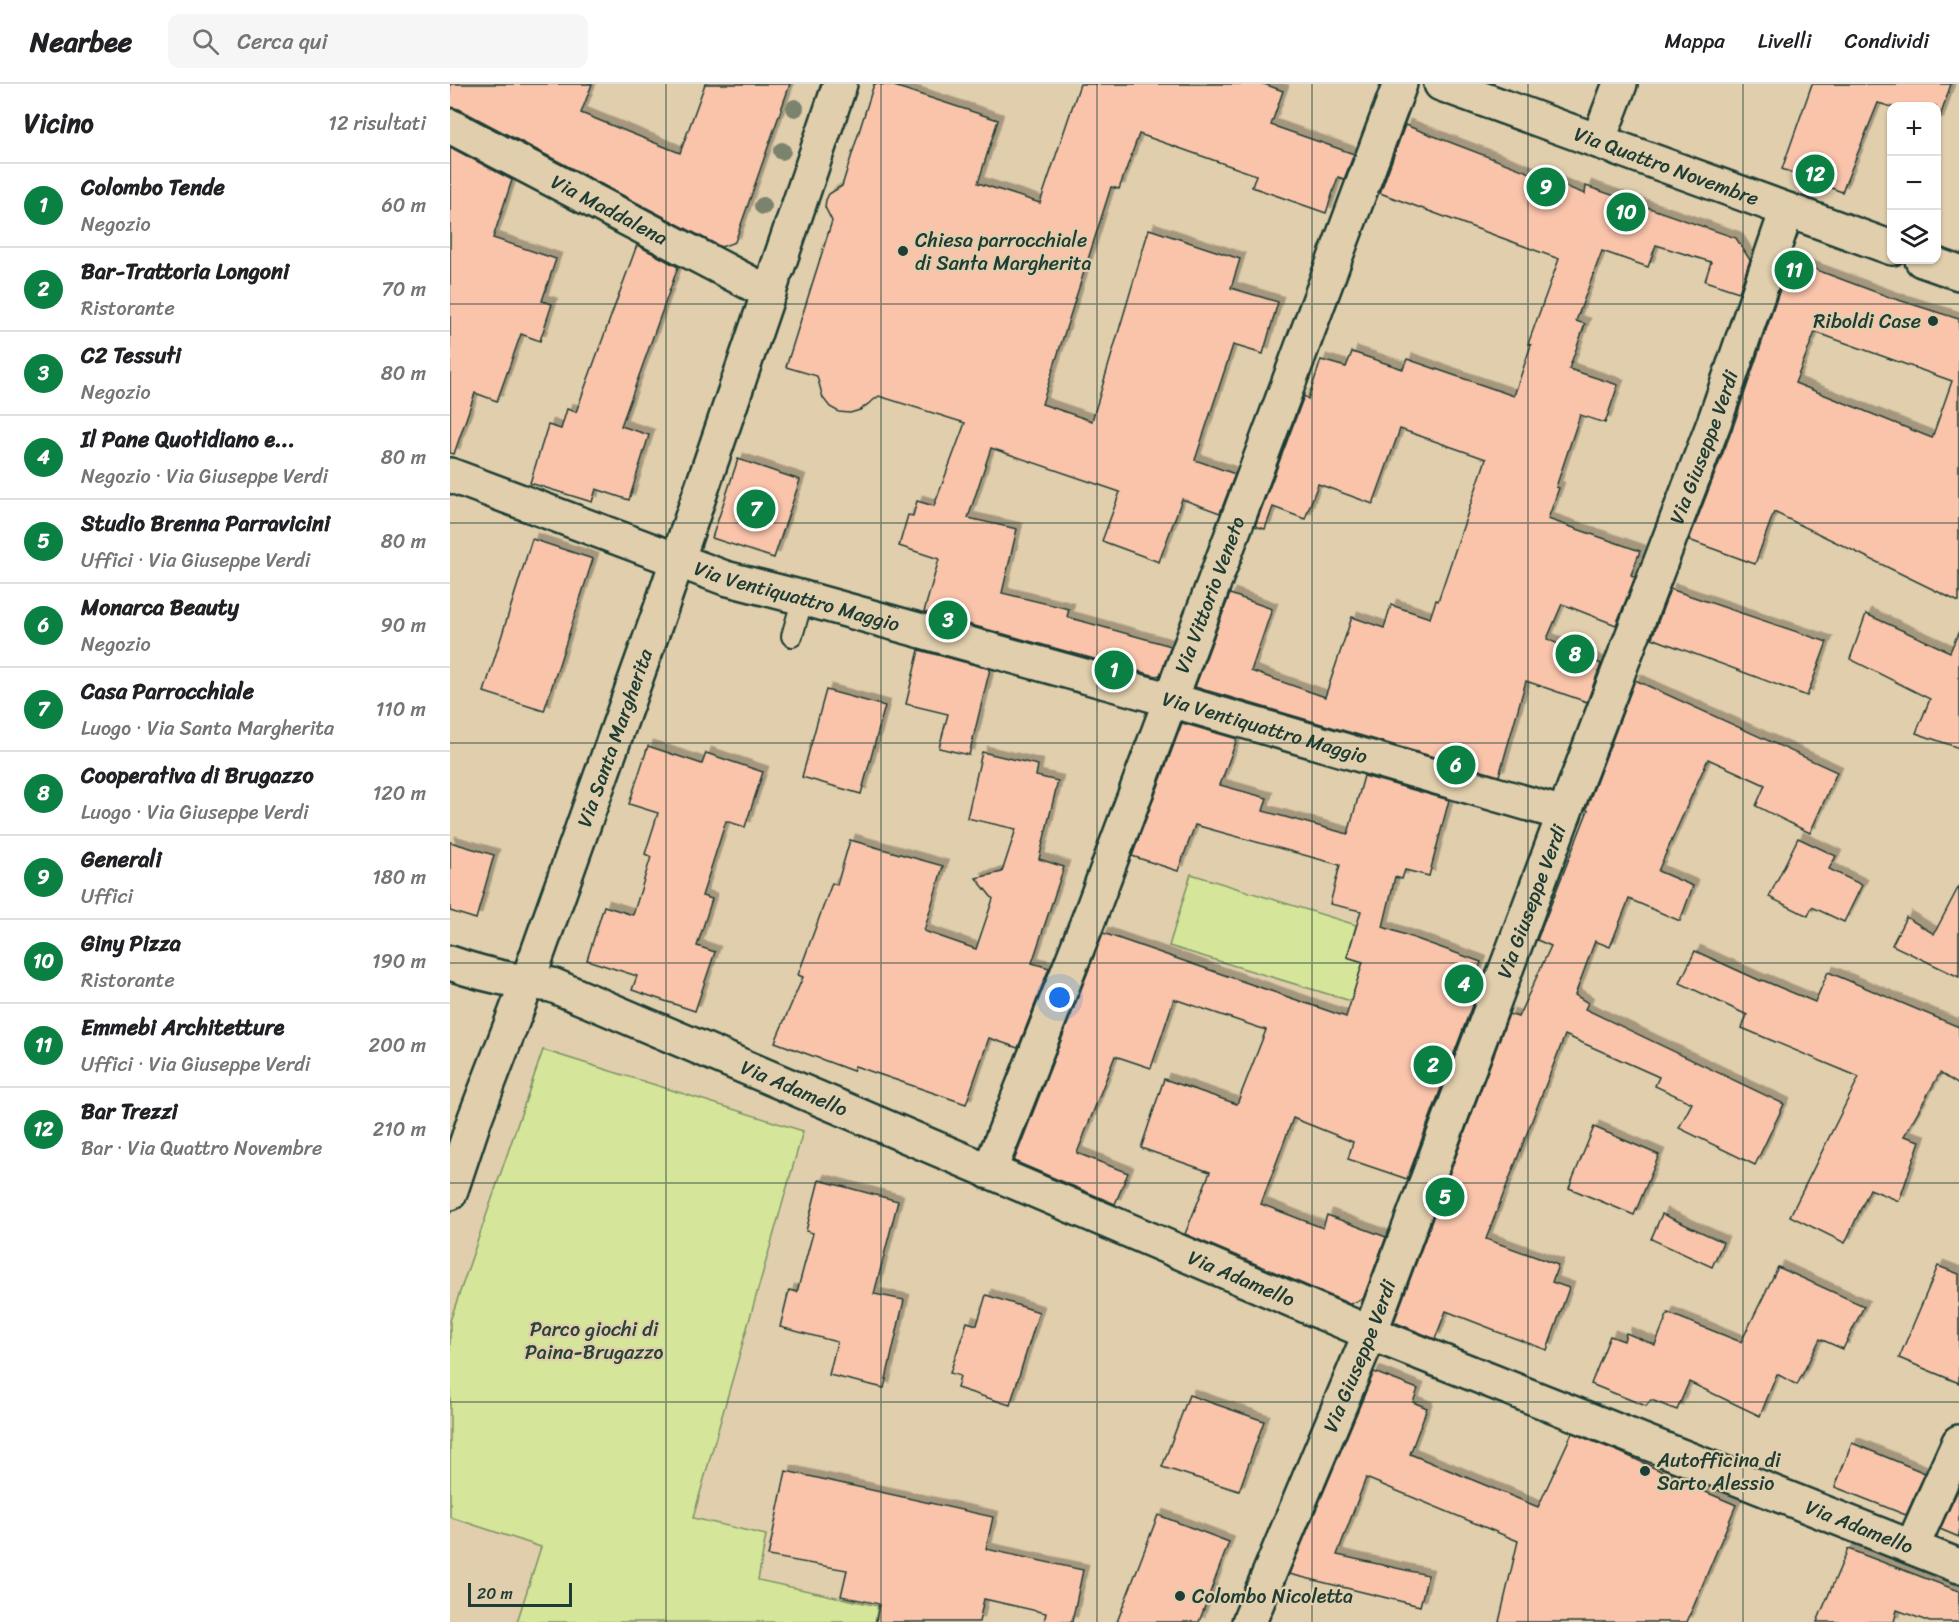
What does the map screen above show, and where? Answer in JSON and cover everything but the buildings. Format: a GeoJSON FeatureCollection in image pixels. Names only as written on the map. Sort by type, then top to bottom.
{"type":"FeatureCollection","features":[{"type":"Feature","properties":{"kind":"street","name":"Via Santa Margherita"},"geometry":{"type":"LineString","coordinates":[[450,1193],[458,1144],[527,983],[660,611],[840,84]]}},
{"type":"Feature","properties":{"kind":"street","name":"Via Vittorio Veneto"},"geometry":{"type":"LineString","coordinates":[[989,1172],[1089,921],[1400,84]]}},
{"type":"Feature","properties":{"kind":"street","name":"Via Quattro Novembre"},"geometry":{"type":"LineString","coordinates":[[1440,84],[1887,246]]}},
{"type":"Feature","properties":{"kind":"street"},"geometry":{"type":"LineString","coordinates":[[1598,141],[1620,84]]}},
{"type":"Feature","properties":{"kind":"street","name":"Via Maddalena"},"geometry":{"type":"LineString","coordinates":[[450,126],[773,281]]}},
{"type":"Feature","properties":{"kind":"street","name":"Via Giuseppe Verdi"},"geometry":{"type":"LineString","coordinates":[[1249,1622],[1370,1333],[1564,814],[1715,420],[1787,210]]}},
{"type":"Feature","properties":{"kind":"street"},"geometry":{"type":"LineString","coordinates":[[1933,264],[1959,273]]}},
{"type":"Feature","properties":{"kind":"street","name":"Via Ventiquattro Maggio"},"geometry":{"type":"LineString","coordinates":[[450,475],[725,578],[1171,700],[1564,814]]}},
{"type":"Feature","properties":{"kind":"street","name":"Via Adamello"},"geometry":{"type":"LineString","coordinates":[[450,963],[485,975],[552,985],[1370,1333],[1959,1566]]}},
{"type":"Feature","properties":{"kind":"street"},"geometry":{"type":"LineString","coordinates":[[1912,1547],[1959,1442]]}},
{"type":"Feature","properties":{"kind":"lane"},"geometry":{"type":"LineString","coordinates":[[792,636],[803,598]]}},
{"type":"Feature","properties":{"kind":"green space"},"geometry":{"type":"Polygon","coordinates":[[[1191,874],[1356,925],[1347,957],[1363,962],[1351,1001],[1169,946],[1191,874]]]}},
{"type":"Feature","properties":{"kind":"green space","name":"Parco giochi di Paina-Brugazzo"},"geometry":{"type":"Polygon","coordinates":[[[543,1050],[803,1131],[693,1518],[766,1535],[758,1580],[878,1606],[875,1622],[517,1622],[541,1547],[450,1517],[450,1321],[543,1050]]]}},
{"type":"Feature","properties":{"kind":"place","name":"Bar Trezzi"},"geometry":{"type":"Point","coordinates":[1815,174]}},
{"type":"Feature","properties":{"kind":"place","name":"Generali"},"geometry":{"type":"Point","coordinates":[1546,187]}},
{"type":"Feature","properties":{"kind":"place","name":"Giny Pizza"},"geometry":{"type":"Point","coordinates":[1626,212]}},
{"type":"Feature","properties":{"kind":"place","name":"Chiesa parrocchiale di Santa Margherita"},"geometry":{"type":"Point","coordinates":[903,251]}},
{"type":"Feature","properties":{"kind":"place","name":"Emmebi Architetture"},"geometry":{"type":"Point","coordinates":[1794,270]}},
{"type":"Feature","properties":{"kind":"place","name":"Riboldi Case"},"geometry":{"type":"Point","coordinates":[1933,321]}},
{"type":"Feature","properties":{"kind":"place","name":"Casa Parrocchiale"},"geometry":{"type":"Point","coordinates":[756,509]}},
{"type":"Feature","properties":{"kind":"place","name":"C2 Tessuti"},"geometry":{"type":"Point","coordinates":[948,620]}},
{"type":"Feature","properties":{"kind":"place","name":"Cooperativa di Brugazzo"},"geometry":{"type":"Point","coordinates":[1575,654]}},
{"type":"Feature","properties":{"kind":"place","name":"Colombo Tende"},"geometry":{"type":"Point","coordinates":[1114,670]}},
{"type":"Feature","properties":{"kind":"place","name":"Monarca Beauty"},"geometry":{"type":"Point","coordinates":[1456,765]}},
{"type":"Feature","properties":{"kind":"place","name":"Il Pane Quotidiano e..."},"geometry":{"type":"Point","coordinates":[1464,984]}},
{"type":"Feature","properties":{"kind":"place","name":"Bar-Trattoria Longoni"},"geometry":{"type":"Point","coordinates":[1433,1065]}},
{"type":"Feature","properties":{"kind":"place","name":"Studio Brenna Parravicini"},"geometry":{"type":"Point","coordinates":[1445,1197]}},
{"type":"Feature","properties":{"kind":"place","name":"Autofficina di Sarto Alessio"},"geometry":{"type":"Point","coordinates":[1645,1471]}},
{"type":"Feature","properties":{"kind":"place","name":"Colombo Nicoletta"},"geometry":{"type":"Point","coordinates":[1180,1596]}}]}
